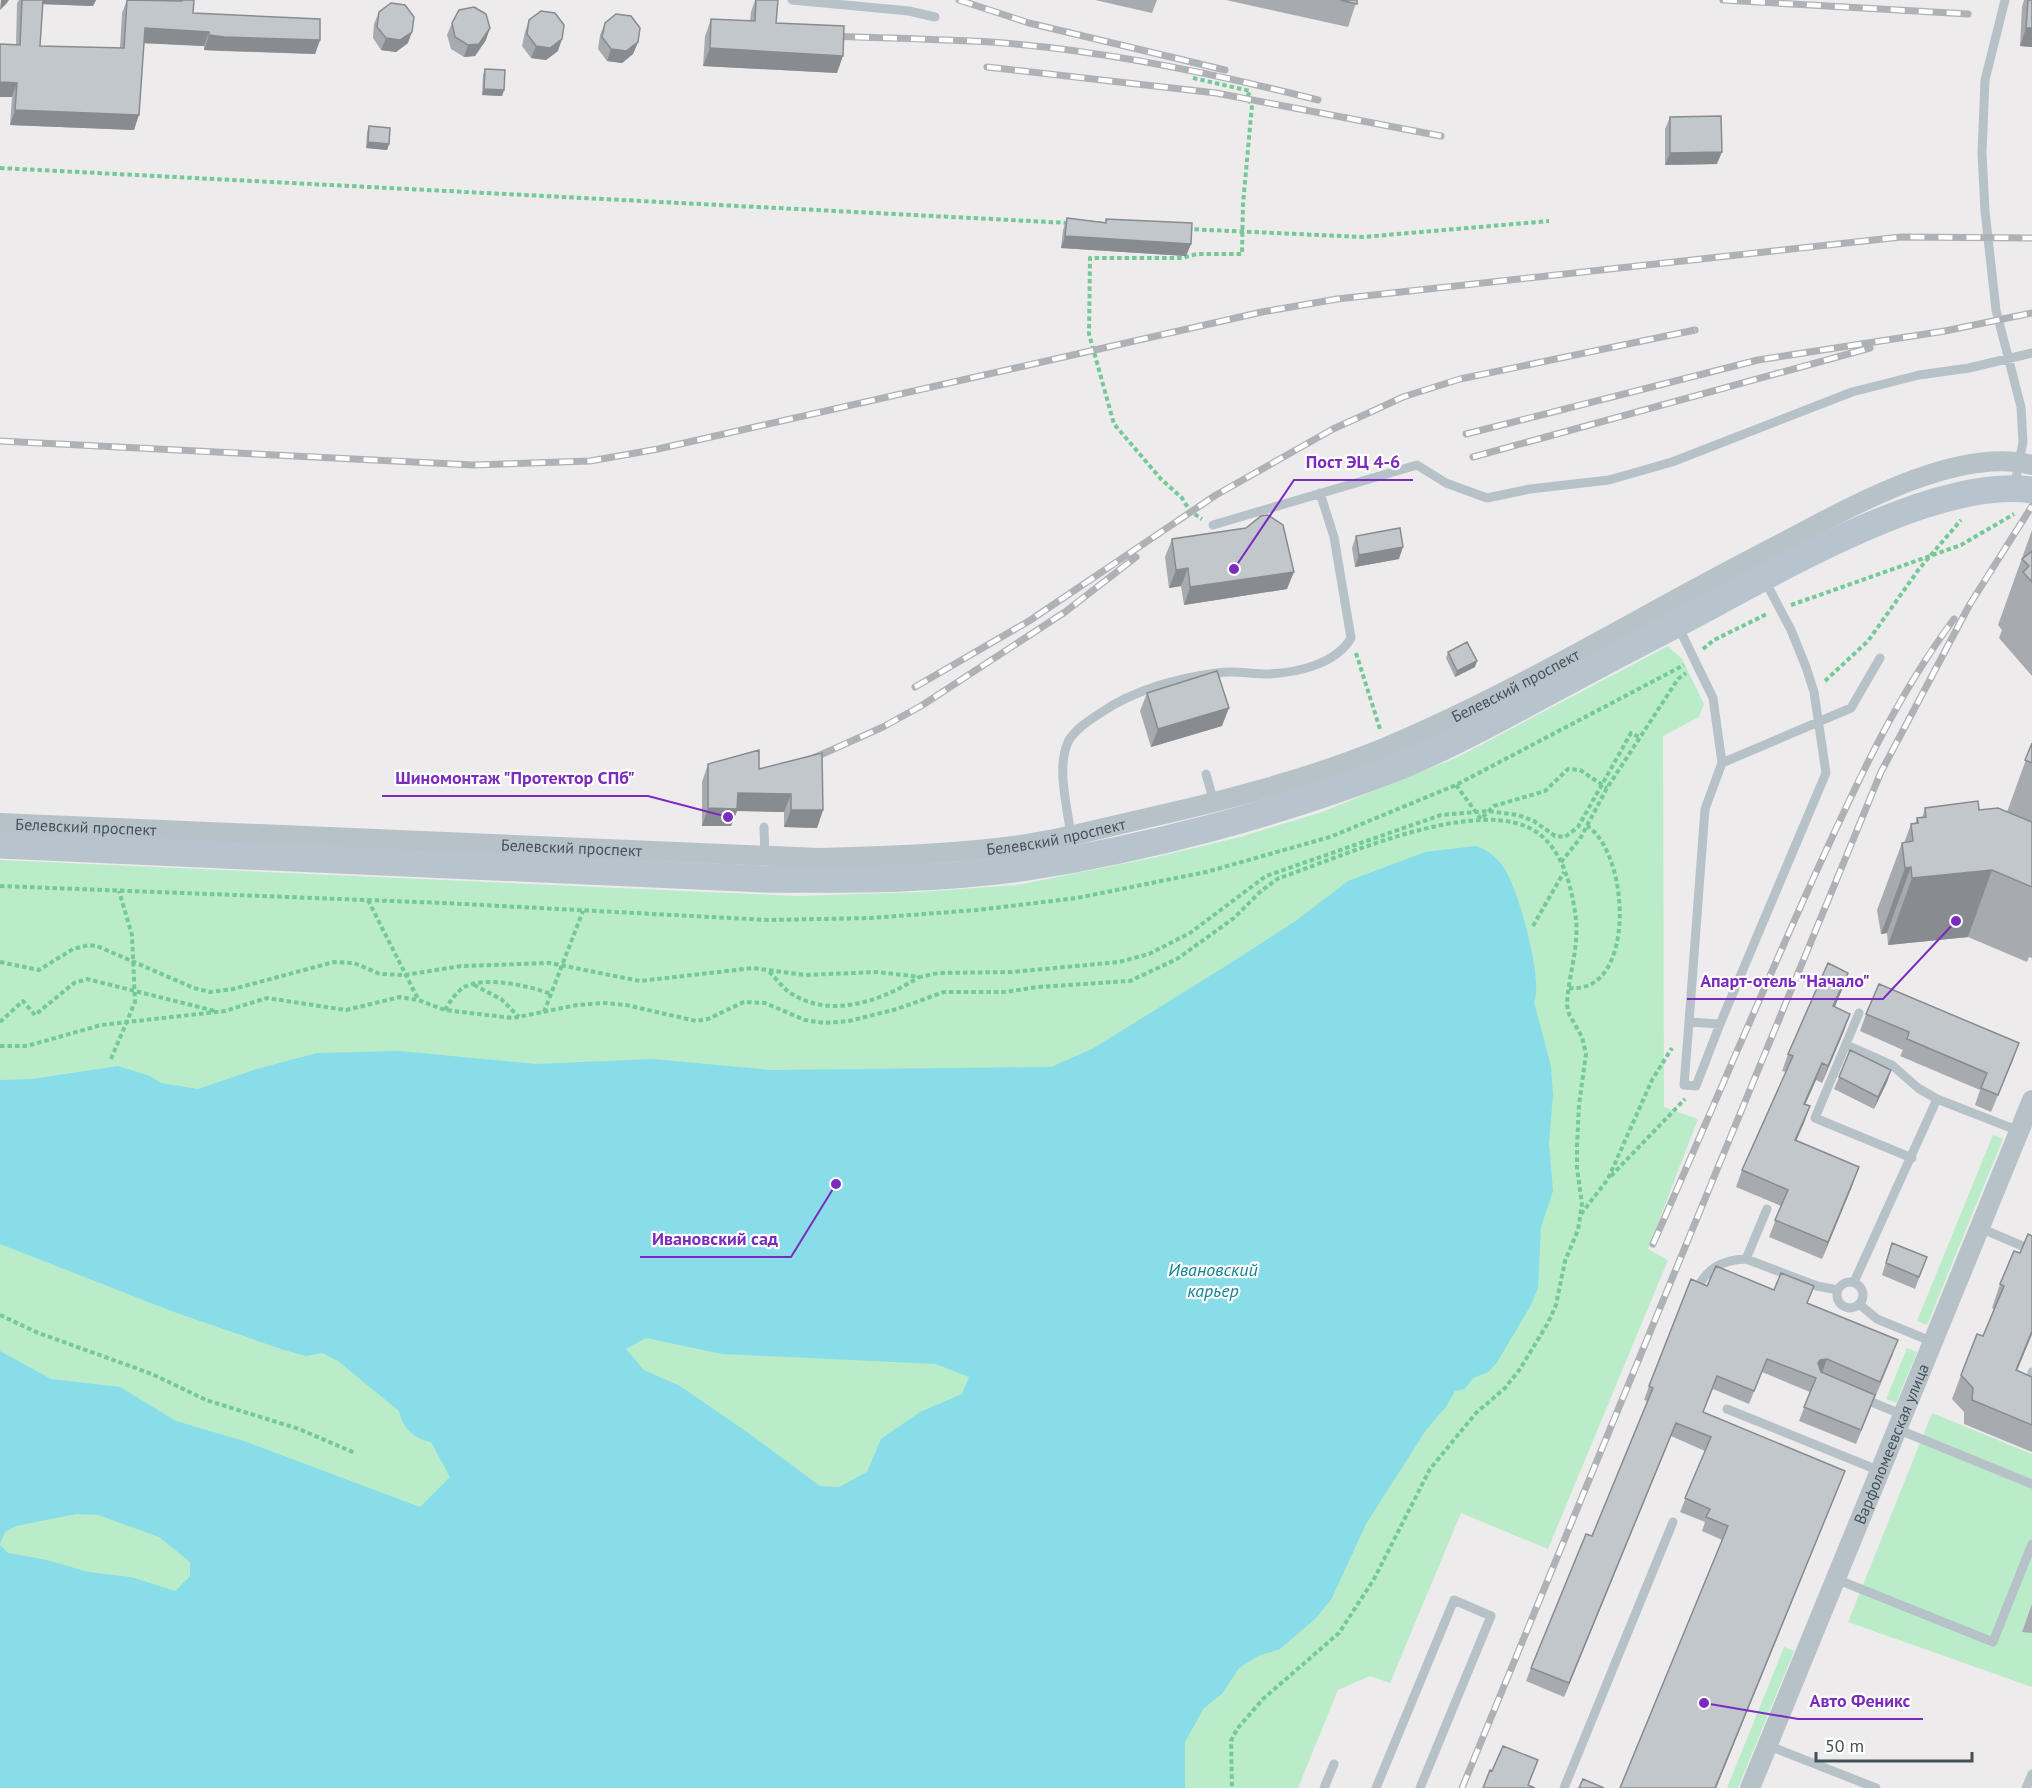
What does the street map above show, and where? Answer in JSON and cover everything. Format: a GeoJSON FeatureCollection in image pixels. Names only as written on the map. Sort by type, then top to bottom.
{"type":"FeatureCollection","features":[{"type":"Feature","properties":{"kind":"street","name":"Белевский проспект"},"geometry":{"type":"LineString","coordinates":[[0,823],[764,868],[845,880],[1024,867],[1073,847],[1217,814],[1397,767],[1489,724],[1677,624],[1758,568],[1852,508],[1916,480],[1948,469],[1983,462],[2026,463]]}},
{"type":"Feature","properties":{"kind":"street","name":"Белевский проспект"},"geometry":{"type":"LineString","coordinates":[[1217,814],[1388,747],[1479,705],[1758,568],[1820,548],[1944,499],[1988,489],[2022,496]]}},
{"type":"Feature","properties":{"kind":"street","name":"Белевский проспект"},"geometry":{"type":"LineString","coordinates":[[0,845],[764,868]]}},
{"type":"Feature","properties":{"kind":"street","name":"Варфоломеевская улица"},"geometry":{"type":"LineString","coordinates":[[1750,1788],[2032,1100]]}},
{"type":"Feature","properties":{"kind":"lane"},"geometry":{"type":"LineString","coordinates":[[792,0],[909,11],[935,17]]}},
{"type":"Feature","properties":{"kind":"lane"},"geometry":{"type":"LineString","coordinates":[[2005,0],[1985,80],[1982,153],[1989,262],[1996,310],[2021,407],[2026,463],[2022,496]]}},
{"type":"Feature","properties":{"kind":"lane"},"geometry":{"type":"LineString","coordinates":[[1213,525],[1417,465],[1446,483],[1487,498],[1530,489],[1609,480],[1672,462],[1778,418],[1852,392],[1919,375],[2032,353]]}},
{"type":"Feature","properties":{"kind":"lane"},"geometry":{"type":"LineString","coordinates":[[1073,847],[1063,765],[1068,742],[1082,725],[1120,700],[1161,686],[1219,672],[1270,674],[1326,663],[1346,648],[1351,638],[1334,537],[1320,493]]}},
{"type":"Feature","properties":{"kind":"lane"},"geometry":{"type":"LineString","coordinates":[[1677,624],[1713,698],[1722,763],[1705,809],[1684,1085],[1696,1086],[1826,773],[1814,692],[1791,630],[1758,568]]}},
{"type":"Feature","properties":{"kind":"lane"},"geometry":{"type":"LineString","coordinates":[[1722,763],[1851,708],[1880,658]]}},
{"type":"Feature","properties":{"kind":"lane"},"geometry":{"type":"LineString","coordinates":[[1206,774],[1217,814]]}},
{"type":"Feature","properties":{"kind":"lane"},"geometry":{"type":"LineString","coordinates":[[764,827],[764,868]]}},
{"type":"Feature","properties":{"kind":"lane"},"geometry":{"type":"LineString","coordinates":[[1859,1013],[1815,1118],[1912,1158]]}},
{"type":"Feature","properties":{"kind":"lane"},"geometry":{"type":"LineString","coordinates":[[1689,1022],[1720,1024]]}},
{"type":"Feature","properties":{"kind":"lane"},"geometry":{"type":"LineString","coordinates":[[1847,1045],[1892,1065],[1918,1088],[1937,1099],[2019,1131]]}},
{"type":"Feature","properties":{"kind":"lane"},"geometry":{"type":"LineString","coordinates":[[1854,1282],[1937,1099]]}},
{"type":"Feature","properties":{"kind":"lane"},"geometry":{"type":"LineString","coordinates":[[1746,1259],[1767,1209]]}},
{"type":"Feature","properties":{"kind":"lane"},"geometry":{"type":"LineString","coordinates":[[1980,1228],[2032,1250]]}},
{"type":"Feature","properties":{"kind":"lane"},"geometry":{"type":"LineString","coordinates":[[1696,1291],[1707,1270],[1734,1260],[1746,1259],[1817,1286],[1838,1290]]}},
{"type":"Feature","properties":{"kind":"lane"},"geometry":{"type":"LineString","coordinates":[[1854,1282],[1862,1289],[1859,1304],[1845,1307],[1838,1300],[1838,1290],[1844,1283],[1854,1282]]}},
{"type":"Feature","properties":{"kind":"lane"},"geometry":{"type":"LineString","coordinates":[[1859,1304],[1877,1319],[1933,1342]]}},
{"type":"Feature","properties":{"kind":"lane"},"geometry":{"type":"LineString","coordinates":[[1857,1395],[1900,1422],[2032,1484]]}},
{"type":"Feature","properties":{"kind":"lane"},"geometry":{"type":"LineString","coordinates":[[1727,1409],[1880,1471]]}},
{"type":"Feature","properties":{"kind":"lane"},"geometry":{"type":"LineString","coordinates":[[1564,1788],[1673,1522]]}},
{"type":"Feature","properties":{"kind":"lane"},"geometry":{"type":"LineString","coordinates":[[1836,1579],[1993,1642],[2032,1544]]}},
{"type":"Feature","properties":{"kind":"lane"},"geometry":{"type":"LineString","coordinates":[[1376,1788],[1454,1600],[1491,1616],[1420,1788]]}},
{"type":"Feature","properties":{"kind":"lane"},"geometry":{"type":"LineString","coordinates":[[1767,1745],[1876,1788]]}},
{"type":"Feature","properties":{"kind":"lane"},"geometry":{"type":"LineString","coordinates":[[1324,1788],[1334,1764]]}},
{"type":"Feature","properties":{"kind":"lane"},"geometry":{"type":"LineString","coordinates":[[2026,1788],[2032,1774]]}},
{"type":"Feature","properties":{"kind":"path"},"geometry":{"type":"LineString","coordinates":[[1193,78],[1250,91],[1248,98],[1252,105],[1243,204],[1242,254],[1197,254],[1182,258],[1090,258],[1089,334],[1114,424],[1161,479],[1182,498],[1190,511],[1213,525]]}},
{"type":"Feature","properties":{"kind":"path"},"geometry":{"type":"LineString","coordinates":[[0,168],[1077,224]]}},
{"type":"Feature","properties":{"kind":"path"},"geometry":{"type":"LineString","coordinates":[[1184,229],[1363,237],[1549,221]]}},
{"type":"Feature","properties":{"kind":"path"},"geometry":{"type":"LineString","coordinates":[[1561,862],[1587,826],[1607,788],[1677,679],[1696,663],[1714,640],[1780,609],[1928,559],[1960,545],[2022,496]]}},
{"type":"Feature","properties":{"kind":"path"},"geometry":{"type":"LineString","coordinates":[[1814,692],[1840,664],[1868,641],[1952,528],[1968,514]]}},
{"type":"Feature","properties":{"kind":"path"},"geometry":{"type":"LineString","coordinates":[[1351,638],[1375,716],[1388,747]]}},
{"type":"Feature","properties":{"kind":"path"},"geometry":{"type":"LineString","coordinates":[[0,962],[39,970],[73,949],[89,945],[194,988],[210,992],[233,989],[334,962],[354,963],[380,974],[405,975],[461,966],[563,964],[640,981],[753,968],[805,975],[877,972],[920,977],[951,972],[1012,972],[1132,959],[1169,946],[1190,933],[1266,876],[1441,815],[1488,811],[1526,817],[1555,836],[1565,837],[1578,827],[1600,784],[1631,733],[1639,737]]}},
{"type":"Feature","properties":{"kind":"path"},"geometry":{"type":"LineString","coordinates":[[1481,819],[1494,806],[1545,791],[1568,769],[1580,770],[1607,788]]}},
{"type":"Feature","properties":{"kind":"path"},"geometry":{"type":"LineString","coordinates":[[1456,785],[1481,819]]}},
{"type":"Feature","properties":{"kind":"path"},"geometry":{"type":"LineString","coordinates":[[0,1046],[27,1046],[74,1031],[129,1021],[225,1011],[267,998],[346,1010],[400,998],[418,1000],[445,1010],[519,1017],[604,1003],[626,1005],[696,1021],[744,1002],[765,1003],[805,1020],[824,1023],[874,1016],[944,992],[1006,992],[1037,987],[1130,981],[1177,958],[1208,937],[1234,918],[1261,891],[1279,878],[1428,827],[1481,819],[1521,824],[1538,833],[1561,862],[1572,899],[1577,940],[1569,988],[1569,1014],[1582,1037],[1586,1054],[1579,1105],[1577,1146],[1577,1168],[1582,1204],[1578,1230],[1565,1261],[1556,1305],[1548,1323],[1520,1369],[1505,1388],[1476,1413],[1430,1469],[1374,1579],[1339,1633],[1263,1699],[1237,1728],[1231,1741],[1232,1788]]}},
{"type":"Feature","properties":{"kind":"path"},"geometry":{"type":"LineString","coordinates":[[1569,988],[1587,987],[1605,972],[1621,928],[1617,882],[1610,857],[1594,830],[1587,826]]}},
{"type":"Feature","properties":{"kind":"path"},"geometry":{"type":"LineString","coordinates":[[1533,926],[1564,871]]}},
{"type":"Feature","properties":{"kind":"path"},"geometry":{"type":"LineString","coordinates":[[111,1059],[134,1009],[136,991],[132,935],[119,891]]}},
{"type":"Feature","properties":{"kind":"path"},"geometry":{"type":"LineString","coordinates":[[368,900],[418,1000]]}},
{"type":"Feature","properties":{"kind":"path"},"geometry":{"type":"LineString","coordinates":[[544,1012],[583,911]]}},
{"type":"Feature","properties":{"kind":"path"},"geometry":{"type":"LineString","coordinates":[[768,970],[788,991],[802,998],[822,1003],[848,1005],[868,1003],[898,991],[920,977]]}},
{"type":"Feature","properties":{"kind":"path"},"geometry":{"type":"LineString","coordinates":[[0,1022],[23,1001],[35,1015],[80,980],[96,981],[213,1011],[225,1011]]}},
{"type":"Feature","properties":{"kind":"path"},"geometry":{"type":"LineString","coordinates":[[445,1010],[463,988],[474,984],[528,985],[551,994]]}},
{"type":"Feature","properties":{"kind":"path"},"geometry":{"type":"LineString","coordinates":[[474,984],[501,999],[519,1017]]}},
{"type":"Feature","properties":{"kind":"path"},"geometry":{"type":"LineString","coordinates":[[1608,1179],[1652,1080],[1689,1022]]}},
{"type":"Feature","properties":{"kind":"path"},"geometry":{"type":"LineString","coordinates":[[1580,1216],[1608,1179],[1696,1086]]}},
{"type":"Feature","properties":{"kind":"path"},"geometry":{"type":"LineString","coordinates":[[0,1315],[36,1332],[152,1374],[206,1400],[299,1429],[356,1453]]}},
{"type":"Feature","properties":{"kind":"green space","name":"Ивановский карьер"},"geometry":{"type":"Polygon","coordinates":[[[1668,646],[1682,659],[1704,704],[1699,717],[1663,736],[1664,1107],[1698,1119],[1648,1249],[1668,1260],[1548,1549],[1461,1513],[1390,1683],[1370,1676],[1338,1690],[1298,1788],[0,1788],[0,860],[798,896],[918,892],[1017,885],[1152,858],[1240,837],[1322,812],[1458,757],[1668,646]]]}},
{"type":"Feature","properties":{"kind":"green space"},"geometry":{"type":"Polygon","coordinates":[[[1993,1135],[2003,1139],[1927,1325],[1917,1321],[1993,1135]]]}},
{"type":"Feature","properties":{"kind":"green space"},"geometry":{"type":"Polygon","coordinates":[[[1907,1348],[1917,1352],[1896,1403],[1886,1399],[1907,1348]]]}},
{"type":"Feature","properties":{"kind":"green space"},"geometry":{"type":"Polygon","coordinates":[[[1932,1413],[2032,1454],[2032,1687],[1848,1622],[1932,1413]]]}},
{"type":"Feature","properties":{"kind":"green space"},"geometry":{"type":"Polygon","coordinates":[[[1784,1647],[1794,1651],[1738,1788],[1727,1788],[1784,1647]]]}},
{"type":"Feature","properties":{"kind":"water","name":"Ивановский карьер"},"geometry":{"type":"Polygon","coordinates":[[[1476,846],[1492,854],[1510,878],[1528,935],[1536,975],[1534,1002],[1551,1066],[1553,1095],[1549,1143],[1553,1191],[1541,1227],[1538,1288],[1531,1305],[1496,1364],[1488,1372],[1473,1378],[1465,1389],[1455,1391],[1446,1407],[1426,1430],[1366,1524],[1331,1600],[1315,1619],[1280,1649],[1258,1656],[1239,1668],[1222,1694],[1204,1708],[1185,1742],[1185,1788],[0,1788],[0,1545],[8,1553],[47,1560],[88,1572],[131,1577],[175,1591],[190,1576],[190,1562],[159,1537],[98,1515],[76,1514],[16,1526],[5,1532],[0,1544],[0,1351],[51,1379],[120,1387],[176,1421],[244,1441],[420,1507],[450,1477],[431,1442],[414,1436],[403,1423],[399,1411],[338,1361],[322,1353],[306,1356],[284,1350],[174,1312],[0,1244],[0,1080],[32,1079],[118,1066],[150,1076],[161,1083],[198,1089],[257,1069],[317,1053],[399,1051],[536,1064],[653,1059],[771,1070],[1051,1067],[1094,1048],[1237,959],[1297,920],[1348,881],[1425,852],[1476,846]],[[646,1338],[626,1349],[644,1370],[680,1386],[820,1486],[839,1487],[867,1472],[881,1439],[920,1412],[962,1394],[969,1377],[936,1364],[722,1354],[646,1338]]]}},
{"type":"Feature","properties":{"kind":"building"},"geometry":{"type":"Polygon","coordinates":[[[22,0],[43,0],[40,46],[124,48],[127,0],[194,0],[193,13],[320,19],[320,40],[224,37],[209,35],[209,32],[145,28],[139,115],[15,110],[17,83],[0,82],[0,44],[20,45],[22,0]]]}},
{"type":"Feature","properties":{"kind":"building"},"geometry":{"type":"Polygon","coordinates":[[[756,0],[778,0],[776,23],[844,26],[843,56],[710,48],[711,19],[755,21],[756,0]]]}},
{"type":"Feature","properties":{"kind":"building"},"geometry":{"type":"Polygon","coordinates":[[[1340,0],[1357,0],[1357,4],[1340,0]]]}},
{"type":"Feature","properties":{"kind":"building"},"geometry":{"type":"Polygon","coordinates":[[[2028,0],[2032,0],[2032,28],[2026,28],[2028,0]]]}},
{"type":"Feature","properties":{"kind":"building"},"geometry":{"type":"Polygon","coordinates":[[[391,3],[405,5],[414,17],[412,32],[400,40],[386,38],[377,27],[379,12],[391,3]]]}},
{"type":"Feature","properties":{"kind":"building"},"geometry":{"type":"Polygon","coordinates":[[[474,7],[486,14],[490,28],[479,44],[468,45],[455,37],[452,23],[459,10],[474,7]]]}},
{"type":"Feature","properties":{"kind":"building"},"geometry":{"type":"Polygon","coordinates":[[[541,11],[555,13],[564,25],[562,39],[550,48],[536,46],[527,34],[529,20],[541,11]]]}},
{"type":"Feature","properties":{"kind":"building"},"geometry":{"type":"Polygon","coordinates":[[[616,14],[631,16],[640,28],[638,42],[626,51],[611,49],[602,37],[605,23],[616,14]]]}},
{"type":"Feature","properties":{"kind":"building"},"geometry":{"type":"Polygon","coordinates":[[[485,69],[505,70],[504,90],[484,89],[485,69]]]}},
{"type":"Feature","properties":{"kind":"building"},"geometry":{"type":"Polygon","coordinates":[[[1721,116],[1722,152],[1670,153],[1670,117],[1721,116]]]}},
{"type":"Feature","properties":{"kind":"building"},"geometry":{"type":"Polygon","coordinates":[[[369,126],[390,128],[389,144],[368,142],[369,126]]]}},
{"type":"Feature","properties":{"kind":"building"},"geometry":{"type":"Polygon","coordinates":[[[1067,218],[1106,223],[1106,219],[1192,223],[1191,244],[1065,236],[1067,218]]]}},
{"type":"Feature","properties":{"kind":"building"},"geometry":{"type":"Polygon","coordinates":[[[1268,515],[1283,525],[1294,572],[1190,587],[1188,568],[1176,570],[1172,539],[1246,528],[1261,516],[1268,515]]]}},
{"type":"Feature","properties":{"kind":"building"},"geometry":{"type":"Polygon","coordinates":[[[1400,528],[1403,547],[1359,555],[1356,536],[1400,528]]]}},
{"type":"Feature","properties":{"kind":"building"},"geometry":{"type":"Polygon","coordinates":[[[2032,551],[2032,582],[2023,572],[2029,566],[2022,559],[2032,551]]]}},
{"type":"Feature","properties":{"kind":"building"},"geometry":{"type":"Polygon","coordinates":[[[1467,642],[1477,661],[1457,671],[1448,652],[1467,642]]]}},
{"type":"Feature","properties":{"kind":"building"},"geometry":{"type":"Polygon","coordinates":[[[1217,671],[1229,708],[1158,729],[1147,693],[1217,671]]]}},
{"type":"Feature","properties":{"kind":"building"},"geometry":{"type":"Polygon","coordinates":[[[2032,743],[2032,763],[2025,760],[2032,743]]]}},
{"type":"Feature","properties":{"kind":"building"},"geometry":{"type":"Polygon","coordinates":[[[759,750],[759,769],[822,753],[823,810],[791,810],[791,794],[738,793],[737,809],[708,808],[708,764],[759,750]]]}},
{"type":"Feature","properties":{"kind":"building"},"geometry":{"type":"Polygon","coordinates":[[[1978,801],[1979,810],[1998,808],[2032,822],[2032,887],[1992,870],[1912,878],[1911,867],[1905,868],[1902,843],[1913,841],[1911,824],[1918,823],[1917,818],[1926,817],[1925,808],[1978,801]]]}},
{"type":"Feature","properties":{"kind":"building"},"geometry":{"type":"Polygon","coordinates":[[[1828,963],[1848,973],[1833,1006],[1850,1014],[1828,1066],[1822,1063],[1804,1104],[1810,1106],[1795,1140],[1859,1167],[1828,1242],[1775,1220],[1788,1190],[1742,1170],[1793,1056],[1788,1054],[1828,963]]]}},
{"type":"Feature","properties":{"kind":"building"},"geometry":{"type":"Polygon","coordinates":[[[1879,984],[2019,1043],[1998,1095],[1981,1088],[1987,1073],[1907,1039],[1909,1032],[1866,1014],[1879,984]]]}},
{"type":"Feature","properties":{"kind":"building"},"geometry":{"type":"Polygon","coordinates":[[[1850,1050],[1891,1070],[1878,1097],[1839,1077],[1850,1050]]]}},
{"type":"Feature","properties":{"kind":"building"},"geometry":{"type":"Polygon","coordinates":[[[2028,1234],[2032,1236],[2032,1331],[2016,1370],[2032,1377],[2032,1425],[1972,1400],[1973,1388],[1961,1375],[1977,1334],[1983,1336],[2004,1286],[2000,1284],[2014,1251],[2020,1253],[2028,1234]]]}},
{"type":"Feature","properties":{"kind":"building"},"geometry":{"type":"Polygon","coordinates":[[[1892,1243],[1927,1257],[1919,1277],[1886,1263],[1892,1243]]]}},
{"type":"Feature","properties":{"kind":"building"},"geometry":{"type":"Polygon","coordinates":[[[1716,1266],[1774,1290],[1781,1273],[1814,1286],[1807,1303],[1898,1340],[1880,1382],[1827,1359],[1820,1360],[1818,1363],[1821,1372],[1875,1395],[1861,1430],[1804,1407],[1816,1378],[1767,1359],[1754,1391],[1717,1376],[1703,1412],[1845,1471],[1715,1788],[1620,1788],[1728,1526],[1706,1517],[1710,1509],[1685,1498],[1711,1437],[1676,1423],[1569,1683],[1531,1668],[1586,1534],[1592,1536],[1653,1388],[1649,1386],[1691,1279],[1707,1286],[1716,1266]]]}},
{"type":"Feature","properties":{"kind":"building"},"geometry":{"type":"Polygon","coordinates":[[[1503,1746],[1538,1760],[1528,1785],[1535,1788],[1483,1788],[1503,1746]]]}},
{"type":"Feature","properties":{"kind":"building"},"geometry":{"type":"Polygon","coordinates":[[[1583,1779],[1604,1788],[1579,1788],[1583,1779]]]}},
{"type":"Feature","properties":{"kind":"railway"},"geometry":{"type":"LineString","coordinates":[[959,0],[1029,23],[1225,70]]}},
{"type":"Feature","properties":{"kind":"railway"},"geometry":{"type":"LineString","coordinates":[[1723,0],[1968,14]]}},
{"type":"Feature","properties":{"kind":"railway"},"geometry":{"type":"LineString","coordinates":[[827,36],[991,42],[1074,51],[1197,72],[1318,100]]}},
{"type":"Feature","properties":{"kind":"railway"},"geometry":{"type":"LineString","coordinates":[[987,67],[1216,93],[1441,136]]}},
{"type":"Feature","properties":{"kind":"railway"},"geometry":{"type":"LineString","coordinates":[[0,441],[473,465],[590,461],[658,449],[1262,312],[1337,299],[1901,237],[2032,238]]}},
{"type":"Feature","properties":{"kind":"railway"},"geometry":{"type":"LineString","coordinates":[[1466,434],[1758,360],[1945,331],[2032,313]]}},
{"type":"Feature","properties":{"kind":"railway"},"geometry":{"type":"LineString","coordinates":[[915,687],[1029,621],[1216,495],[1333,429],[1403,397],[1460,379],[1695,330]]}},
{"type":"Feature","properties":{"kind":"railway"},"geometry":{"type":"LineString","coordinates":[[1473,457],[1870,348]]}},
{"type":"Feature","properties":{"kind":"railway"},"geometry":{"type":"LineString","coordinates":[[1462,1788],[1881,772],[1970,604],[2032,506]]}},
{"type":"Feature","properties":{"kind":"railway"},"geometry":{"type":"LineString","coordinates":[[809,760],[883,727],[921,706],[1065,612],[1136,557]]}},
{"type":"Feature","properties":{"kind":"railway"},"geometry":{"type":"LineString","coordinates":[[1653,1244],[1788,934],[1857,785],[1911,683],[1954,619]]}},
{"type":"Feature","properties":{"kind":"place","name":"Пост ЭЦ 4-6"},"geometry":{"type":"Point","coordinates":[1234,569]}},
{"type":"Feature","properties":{"kind":"place","name":"Шиномонтаж \"Протектор СПб\""},"geometry":{"type":"Point","coordinates":[728,817]}},
{"type":"Feature","properties":{"kind":"place","name":"Апарт-отель \"Начало\""},"geometry":{"type":"Point","coordinates":[1956,921]}},
{"type":"Feature","properties":{"kind":"place","name":"Ивановский сад"},"geometry":{"type":"Point","coordinates":[836,1184]}},
{"type":"Feature","properties":{"kind":"place","name":"Авто Феникс"},"geometry":{"type":"Point","coordinates":[1704,1703]}}]}
